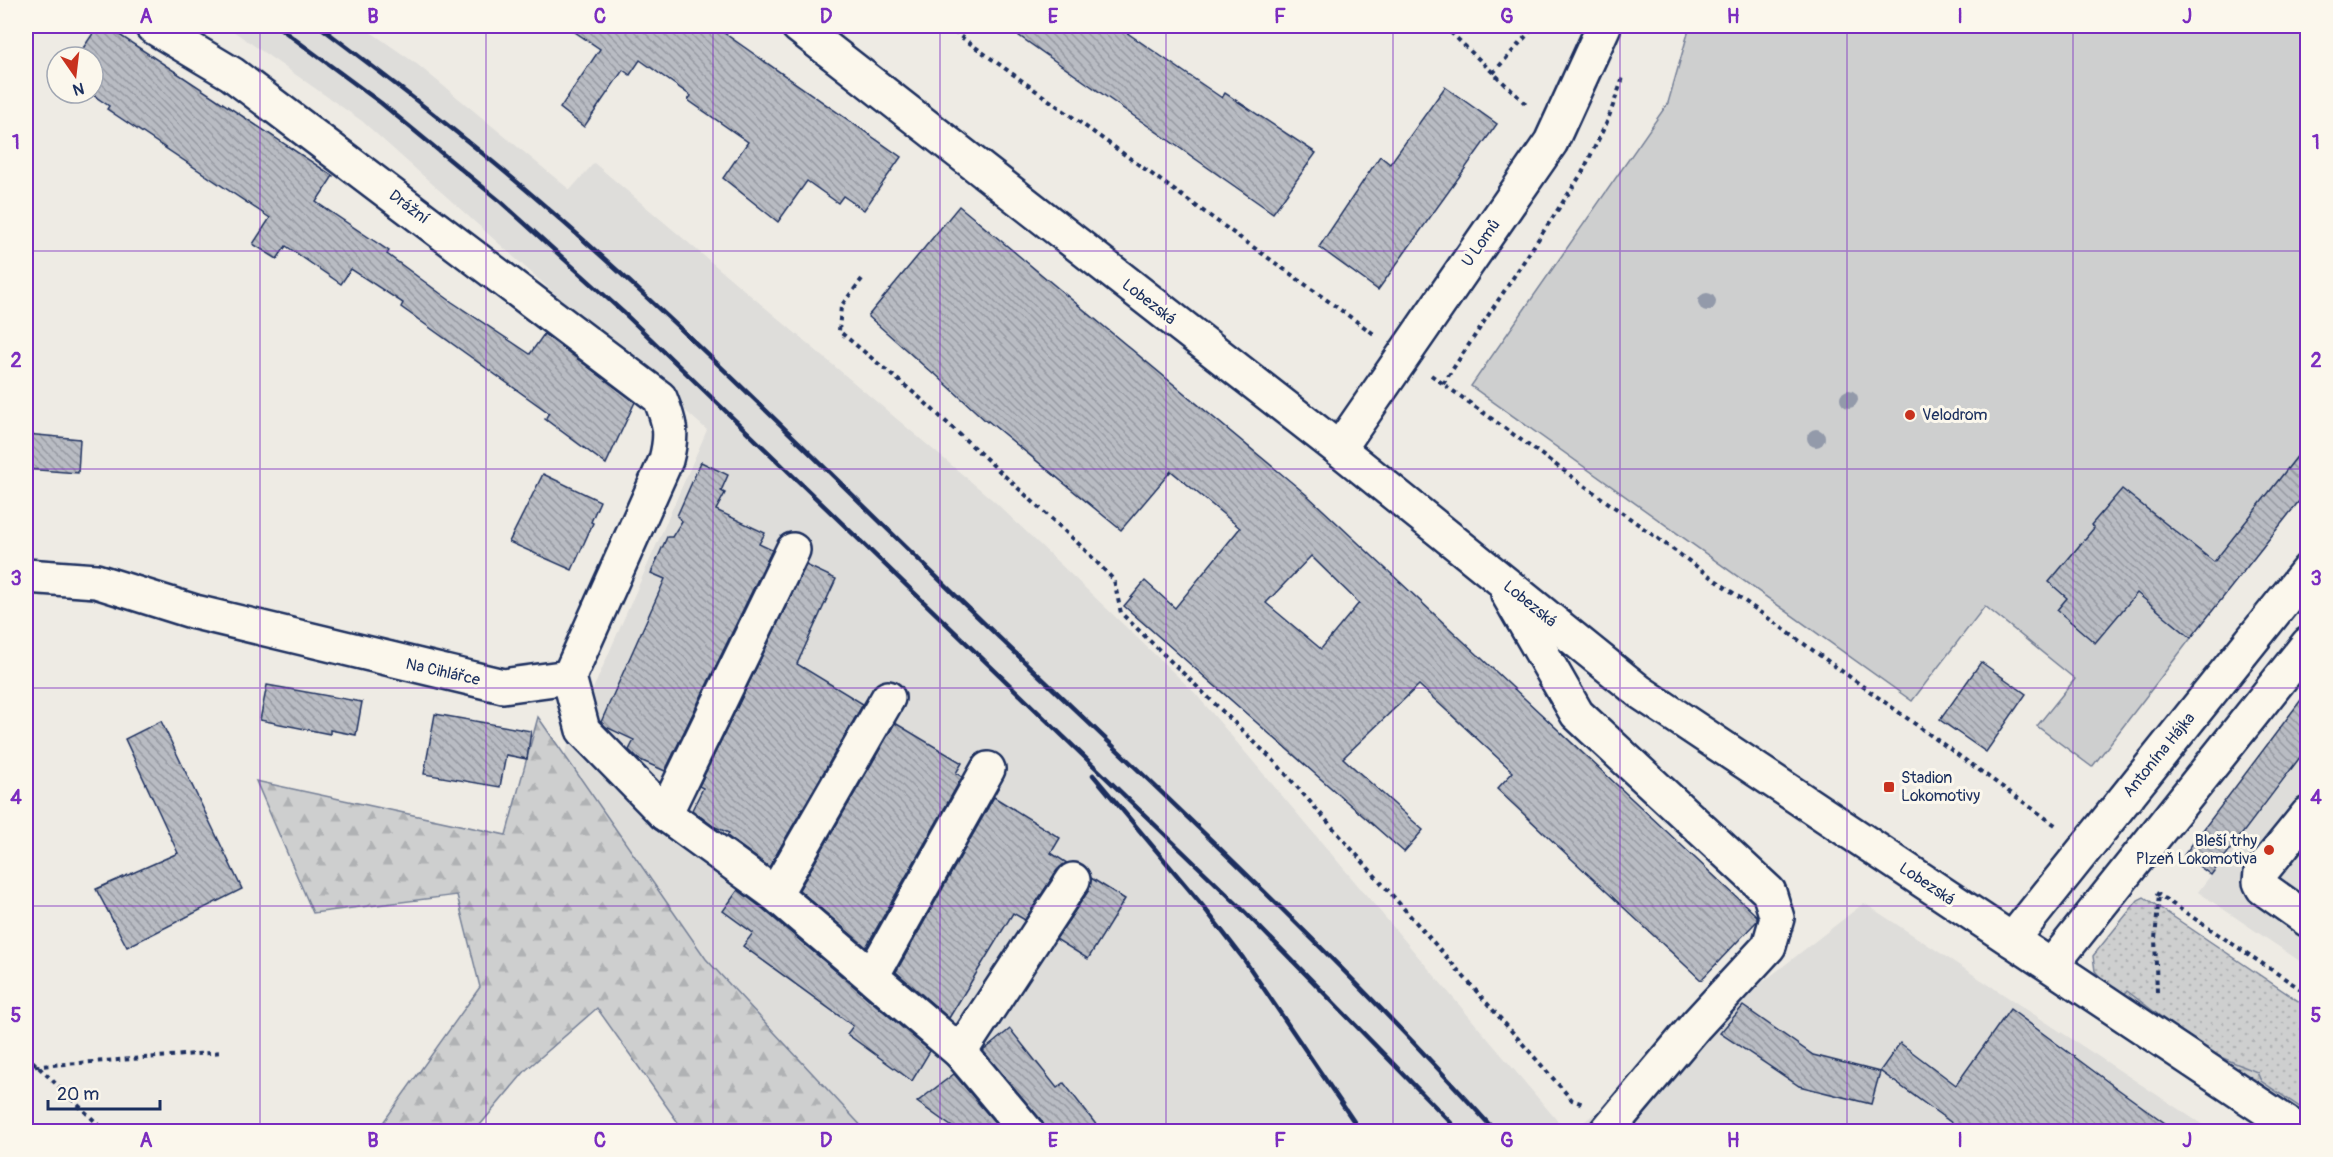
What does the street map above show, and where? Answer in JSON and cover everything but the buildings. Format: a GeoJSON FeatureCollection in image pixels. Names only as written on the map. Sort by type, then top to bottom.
{"type":"FeatureCollection","features":[{"type":"Feature","properties":{"kind":"street","name":"Drážní"},"geometry":{"type":"LineString","coordinates":[[152,26],[232,74],[660,398],[670,421],[671,439],[666,459],[568,677]]}},
{"type":"Feature","properties":{"kind":"street","name":"Lobezská"},"geometry":{"type":"LineString","coordinates":[[798,26],[1339,449],[1640,692],[2300,1131]]}},
{"type":"Feature","properties":{"kind":"street","name":"U Lomů"},"geometry":{"type":"LineString","coordinates":[[1339,449],[1551,141],[1604,26]]}},
{"type":"Feature","properties":{"kind":"street"},"geometry":{"type":"LineString","coordinates":[[665,814],[793,549]]}},
{"type":"Feature","properties":{"kind":"street","name":"Antonína Hájka"},"geometry":{"type":"LineString","coordinates":[[2012,940],[2307,570]]}},
{"type":"Feature","properties":{"kind":"street","name":"Na Cihlářce"},"geometry":{"type":"LineString","coordinates":[[26,576],[96,581],[195,612],[503,686],[568,677]]}},
{"type":"Feature","properties":{"kind":"street"},"geometry":{"type":"LineString","coordinates":[[1500,579],[1577,714],[1769,892],[1777,918],[1769,946],[1696,1025],[1611,1125]]}},
{"type":"Feature","properties":{"kind":"street"},"geometry":{"type":"LineString","coordinates":[[2052,965],[2307,644]]}},
{"type":"Feature","properties":{"kind":"street"},"geometry":{"type":"LineString","coordinates":[[568,677],[584,730],[665,814],[776,894],[960,1052],[1027,1131]]}},
{"type":"Feature","properties":{"kind":"street"},"geometry":{"type":"LineString","coordinates":[[776,894],[888,698]]}},
{"type":"Feature","properties":{"kind":"street"},"geometry":{"type":"LineString","coordinates":[[872,976],[988,770]]}},
{"type":"Feature","properties":{"kind":"street"},"geometry":{"type":"LineString","coordinates":[[2304,826],[2261,872],[2260,882],[2263,888],[2307,920]]}},
{"type":"Feature","properties":{"kind":"street"},"geometry":{"type":"LineString","coordinates":[[960,1052],[1073,880]]}},
{"type":"Feature","properties":{"kind":"path"},"geometry":{"type":"LineString","coordinates":[[946,26],[2086,847]]}},
{"type":"Feature","properties":{"kind":"path"},"geometry":{"type":"LineString","coordinates":[[1444,26],[1554,132]]}},
{"type":"Feature","properties":{"kind":"path"},"geometry":{"type":"LineString","coordinates":[[1493,73],[1534,26]]}},
{"type":"Feature","properties":{"kind":"path"},"geometry":{"type":"LineString","coordinates":[[862,279],[841,306],[839,331],[920,398],[1081,546],[1114,580],[1121,613],[1276,763],[1572,1100],[1611,1125]]}},
{"type":"Feature","properties":{"kind":"path"},"geometry":{"type":"LineString","coordinates":[[2127,873],[2307,994]]}},
{"type":"Feature","properties":{"kind":"path"},"geometry":{"type":"LineString","coordinates":[[2158,1037],[2155,939],[2159,894]]}},
{"type":"Feature","properties":{"kind":"path"},"geometry":{"type":"LineString","coordinates":[[26,1067],[223,1052]]}},
{"type":"Feature","properties":{"kind":"path"},"geometry":{"type":"LineString","coordinates":[[26,1054],[106,1131]]}},
{"type":"Feature","properties":{"kind":"shaded area"},"geometry":{"type":"Polygon","coordinates":[[[226,26],[362,26],[418,65],[570,190],[594,163],[995,502],[1195,693],[1566,1131],[866,1131],[706,959],[564,755],[707,430],[362,121],[226,26]]]}},
{"type":"Feature","properties":{"kind":"shaded area","name":"Bleší trhy Plzeň Lokomotiva"},"geometry":{"type":"Polygon","coordinates":[[[2307,748],[2307,966],[2198,892],[2307,748]]]}},
{"type":"Feature","properties":{"kind":"shaded area"},"geometry":{"type":"Polygon","coordinates":[[[1864,903],[2212,1131],[1571,1132],[1864,903]]]}},
{"type":"Feature","properties":{"kind":"green space","name":"Velodrom"},"geometry":{"type":"Polygon","coordinates":[[[1690,26],[2307,26],[2307,444],[2169,620],[2191,638],[2092,767],[2037,726],[2075,679],[1985,606],[1912,701],[1471,386],[1668,103],[1690,26]]]}},
{"type":"Feature","properties":{"kind":"green space"},"geometry":{"type":"Polygon","coordinates":[[[538,717],[706,959],[866,1131],[684,1131],[597,1008],[526,1070],[475,1131],[377,1131],[480,987],[457,895],[313,913],[256,781],[506,835],[538,717]]]}},
{"type":"Feature","properties":{"kind":"green space"},"geometry":{"type":"Polygon","coordinates":[[[2144,897],[2307,1007],[2307,1116],[2106,984],[2095,971],[2093,956],[2138,900],[2144,897]]]}},
{"type":"Feature","properties":{"kind":"green space"},"geometry":{"type":"Polygon","coordinates":[[[2127,991],[2206,1051],[2257,1072],[2261,1081],[2307,1112],[2307,1120],[2123,996],[2127,991]]]}},
{"type":"Feature","properties":{"kind":"railway"},"geometry":{"type":"LineString","coordinates":[[277,26],[381,103],[501,202],[625,314],[1237,904],[1460,1132]]}},
{"type":"Feature","properties":{"kind":"railway"},"geometry":{"type":"LineString","coordinates":[[319,26],[496,164],[663,312],[1244,872],[1372,1000],[1496,1132]]}},
{"type":"Feature","properties":{"kind":"railway"},"geometry":{"type":"LineString","coordinates":[[1093,775],[1202,905],[1243,958],[1361,1132]]}},
{"type":"Feature","properties":{"kind":"place","name":"Velodrom"},"geometry":{"type":"Point","coordinates":[1910,415]}},
{"type":"Feature","properties":{"kind":"place","name":"Stadion Lokomotivy"},"geometry":{"type":"Point","coordinates":[1889,787]}},
{"type":"Feature","properties":{"kind":"place","name":"Bleší trhy Plzeň Lokomotiva"},"geometry":{"type":"Point","coordinates":[2269,850]}}]}
